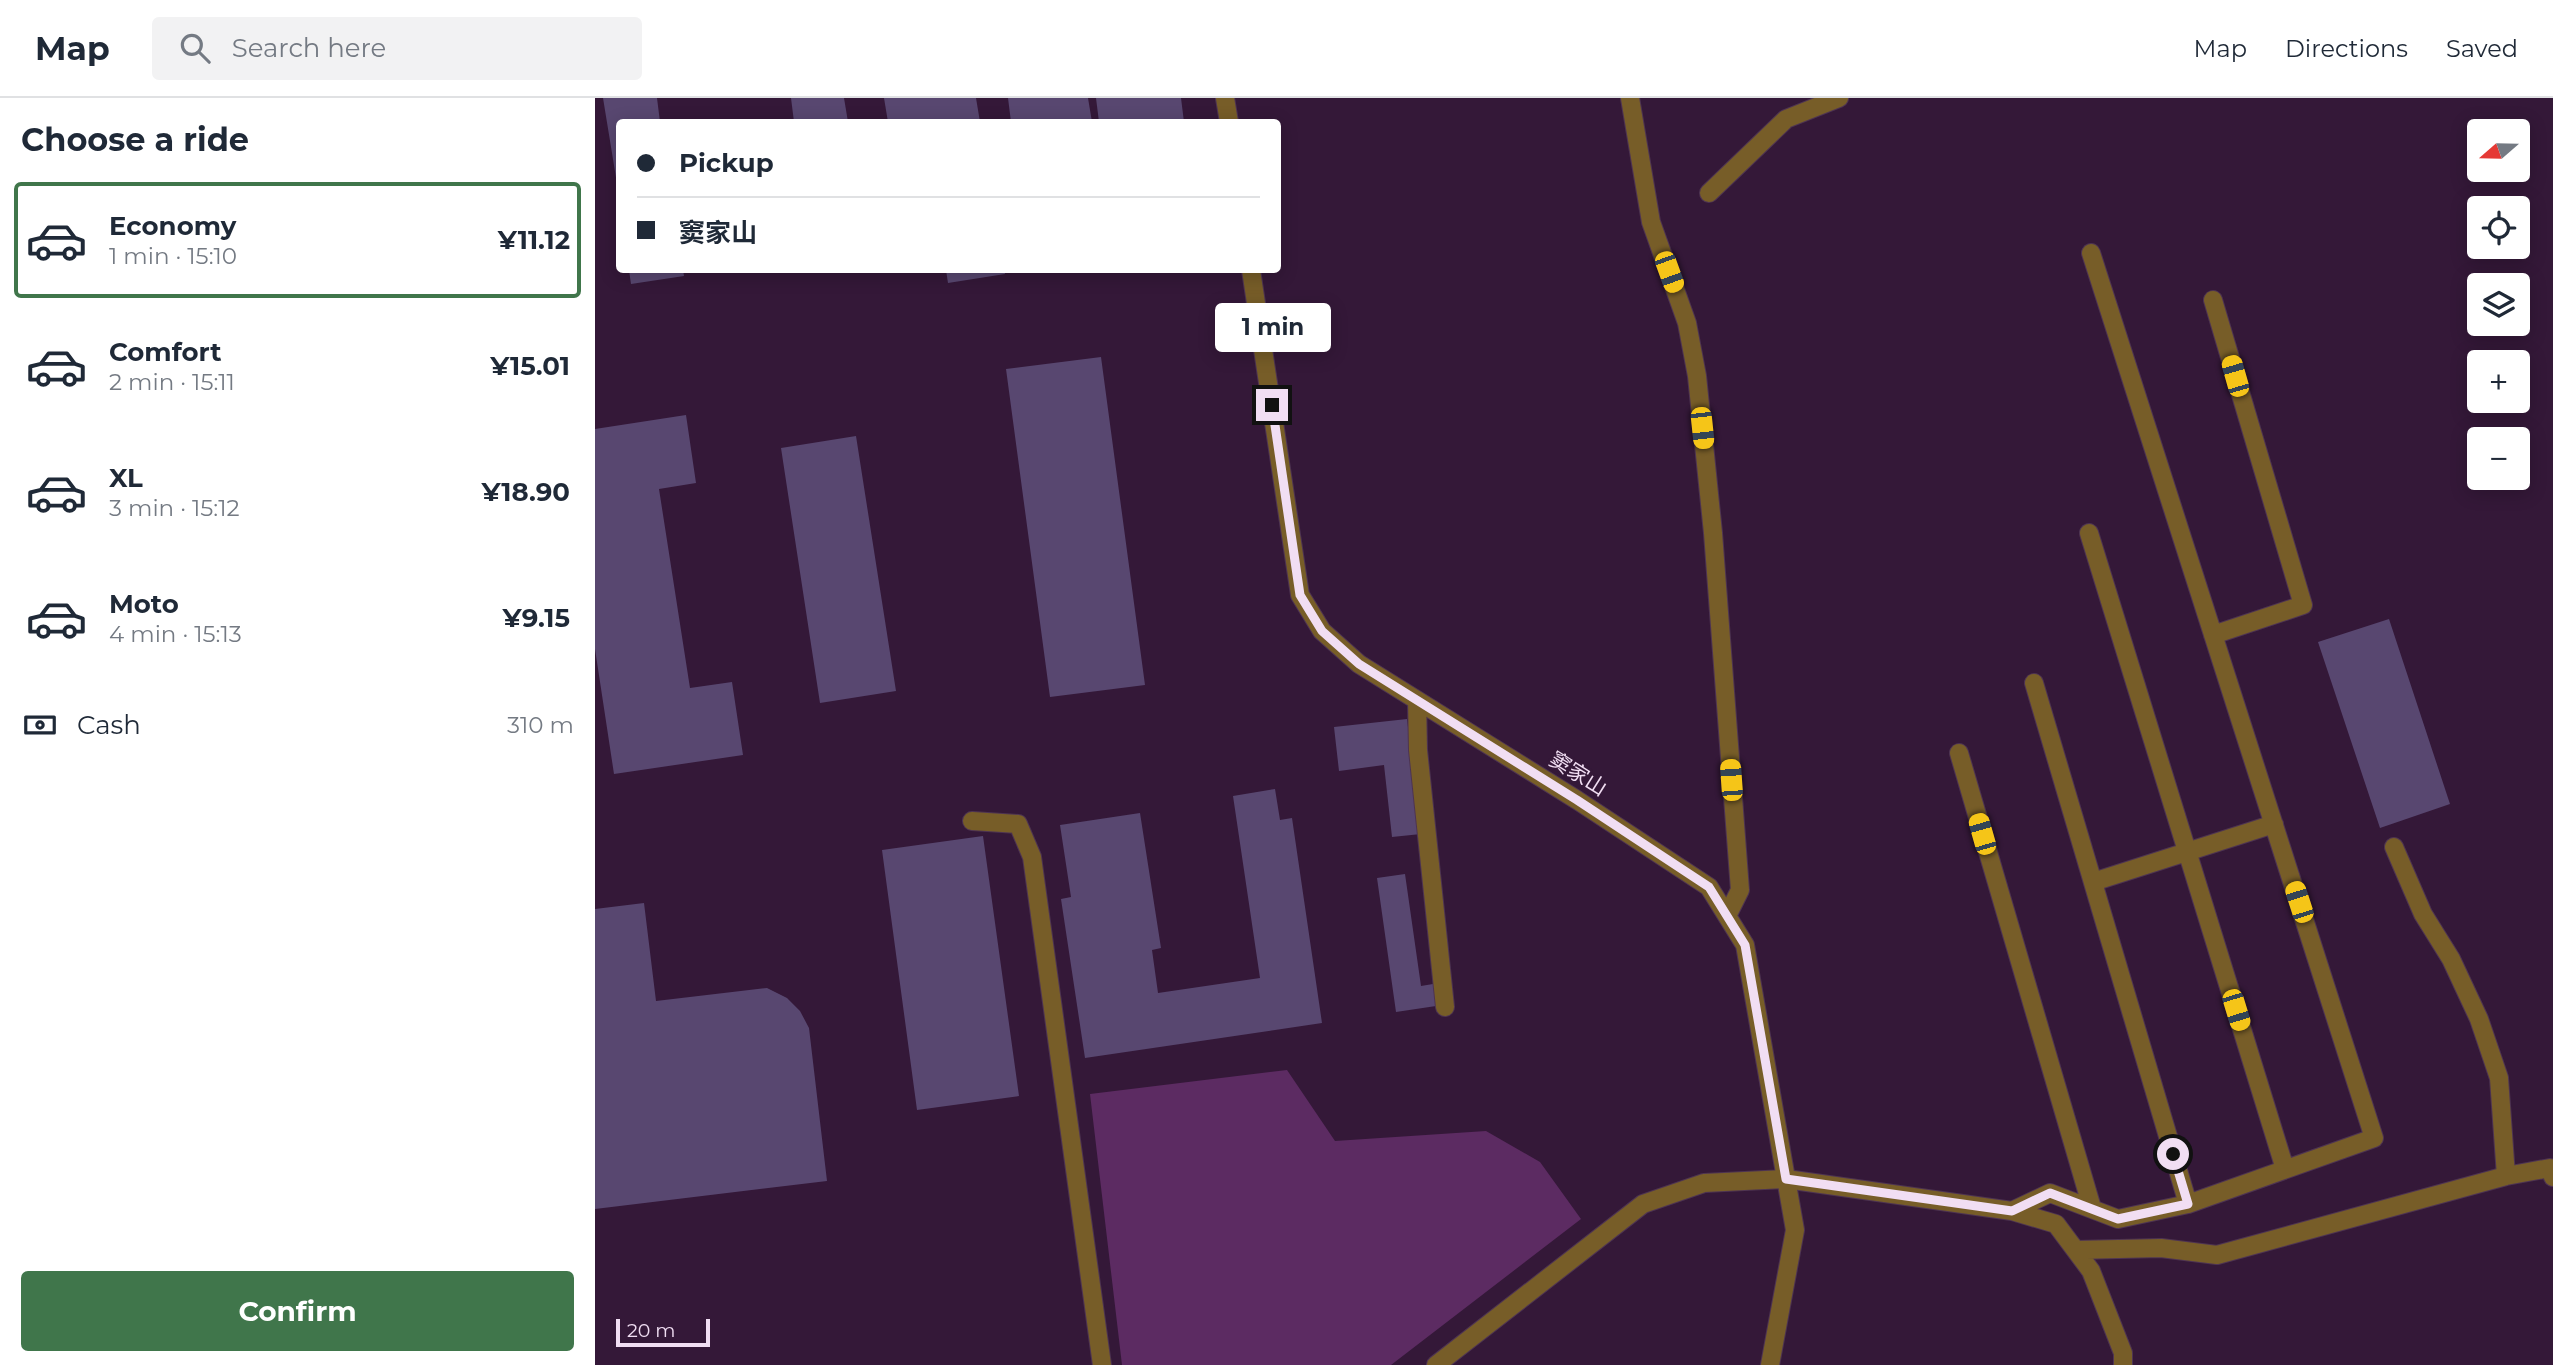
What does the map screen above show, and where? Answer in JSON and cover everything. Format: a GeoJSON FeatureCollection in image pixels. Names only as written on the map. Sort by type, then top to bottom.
{"type":"FeatureCollection","features":[{"type":"Feature","properties":{"kind":"street"},"geometry":{"type":"LineString","coordinates":[[1225,98],[1228,119]]}},
{"type":"Feature","properties":{"kind":"street"},"geometry":{"type":"LineString","coordinates":[[1630,98],[1651,222],[1687,323],[1697,376],[1713,533],[1740,890],[1727,916]]}},
{"type":"Feature","properties":{"kind":"street"},"geometry":{"type":"LineString","coordinates":[[1709,194],[1786,119],[1839,98]]}},
{"type":"Feature","properties":{"kind":"street"},"geometry":{"type":"LineString","coordinates":[[2012,1211],[2050,1193],[2118,1219],[2188,1204],[2374,1138],[2091,253]]}},
{"type":"Feature","properties":{"kind":"street","name":"窦家山"},"geometry":{"type":"LineString","coordinates":[[1251,273],[1300,595],[1322,631],[1359,664],[1577,800],[1709,887],[1745,945],[1795,1230],[1770,1365]]}},
{"type":"Feature","properties":{"kind":"street"},"geometry":{"type":"LineString","coordinates":[[2213,300],[2303,605],[2213,635]]}},
{"type":"Feature","properties":{"kind":"street"},"geometry":{"type":"LineString","coordinates":[[2089,533],[2285,1169]]}},
{"type":"Feature","properties":{"kind":"street"},"geometry":{"type":"LineString","coordinates":[[2034,683],[2188,1204]]}},
{"type":"Feature","properties":{"kind":"street"},"geometry":{"type":"LineString","coordinates":[[1417,700],[1418,750],[1445,1007]]}},
{"type":"Feature","properties":{"kind":"street"},"geometry":{"type":"LineString","coordinates":[[1959,753],[2092,1209]]}},
{"type":"Feature","properties":{"kind":"street"},"geometry":{"type":"LineString","coordinates":[[972,821],[1019,824],[1032,857],[1102,1365]]}},
{"type":"Feature","properties":{"kind":"street"},"geometry":{"type":"LineString","coordinates":[[2092,882],[2274,824]]}},
{"type":"Feature","properties":{"kind":"street"},"geometry":{"type":"LineString","coordinates":[[2393,847],[2423,914],[2451,959],[2499,1078],[2506,1176]]}},
{"type":"Feature","properties":{"kind":"street"},"geometry":{"type":"LineString","coordinates":[[2075,1250],[2161,1248],[2217,1255],[2506,1176],[2550,1168],[2553,1177]]}},
{"type":"Feature","properties":{"kind":"street"},"geometry":{"type":"LineString","coordinates":[[1436,1365],[1643,1204],[1704,1183],[1786,1179],[2012,1211],[2056,1224],[2091,1271],[2123,1353],[2123,1365]]}},
{"type":"Feature","properties":{"kind":"shaded area"},"geometry":{"type":"Polygon","coordinates":[[[1287,1070],[1335,1141],[1486,1131],[1540,1162],[1581,1219],[1391,1365],[1122,1365],[1090,1094],[1287,1070]]]}},
{"type":"Feature","properties":{"kind":"building"},"geometry":{"type":"Polygon","coordinates":[[[603,98],[657,98],[660,119],[616,119],[616,178],[603,98]]]}},
{"type":"Feature","properties":{"kind":"building"},"geometry":{"type":"Polygon","coordinates":[[[791,98],[844,98],[848,119],[794,119],[791,98]]]}},
{"type":"Feature","properties":{"kind":"building"},"geometry":{"type":"Polygon","coordinates":[[[884,98],[976,98],[980,119],[888,119],[884,98]]]}},
{"type":"Feature","properties":{"kind":"building"},"geometry":{"type":"Polygon","coordinates":[[[1008,98],[1088,98],[1092,119],[1011,119],[1008,98]]]}},
{"type":"Feature","properties":{"kind":"building"},"geometry":{"type":"Polygon","coordinates":[[[1096,98],[1181,98],[1184,119],[1099,119],[1096,98]]]}},
{"type":"Feature","properties":{"kind":"building"},"geometry":{"type":"Polygon","coordinates":[[[629,273],[684,273],[684,276],[631,284],[629,273]]]}},
{"type":"Feature","properties":{"kind":"building"},"geometry":{"type":"Polygon","coordinates":[[[946,273],[1005,274],[948,283],[946,273]]]}},
{"type":"Feature","properties":{"kind":"building"},"geometry":{"type":"Polygon","coordinates":[[[1101,357],[1145,685],[1050,697],[1006,369],[1101,357]]]}},
{"type":"Feature","properties":{"kind":"building"},"geometry":{"type":"Polygon","coordinates":[[[686,415],[696,483],[659,489],[690,688],[732,682],[743,755],[614,774],[595,649],[595,429],[686,415]]]}},
{"type":"Feature","properties":{"kind":"building"},"geometry":{"type":"Polygon","coordinates":[[[856,436],[896,691],[820,703],[781,448],[856,436]]]}},
{"type":"Feature","properties":{"kind":"building"},"geometry":{"type":"Polygon","coordinates":[[[2389,619],[2450,804],[2380,828],[2318,642],[2389,619]]]}},
{"type":"Feature","properties":{"kind":"building"},"geometry":{"type":"Polygon","coordinates":[[[1407,719],[1421,834],[1392,837],[1384,765],[1339,771],[1334,727],[1407,719]]]}},
{"type":"Feature","properties":{"kind":"building"},"geometry":{"type":"Polygon","coordinates":[[[1275,789],[1280,820],[1292,818],[1322,1023],[1085,1058],[1061,899],[1071,897],[1060,825],[1140,813],[1161,948],[1152,950],[1158,993],[1260,978],[1233,796],[1275,789]]]}},
{"type":"Feature","properties":{"kind":"building"},"geometry":{"type":"Polygon","coordinates":[[[983,836],[1019,1096],[917,1110],[882,850],[983,836]]]}},
{"type":"Feature","properties":{"kind":"building"},"geometry":{"type":"Polygon","coordinates":[[[1405,874],[1421,986],[1433,984],[1436,1006],[1396,1012],[1377,878],[1405,874]]]}},
{"type":"Feature","properties":{"kind":"building"},"geometry":{"type":"Polygon","coordinates":[[[644,903],[656,1001],[767,988],[787,998],[800,1011],[809,1028],[827,1181],[595,1209],[595,909],[644,903]]]}},
{"type":"Feature","properties":{"kind":"route"},"geometry":{"type":"LineString","coordinates":[[1272,405],[1300,595],[1322,631],[1359,664],[1577,800],[1709,887],[1745,945],[1786,1179],[2012,1211],[2050,1193],[2118,1219],[2188,1204],[2173,1154]]}}]}
